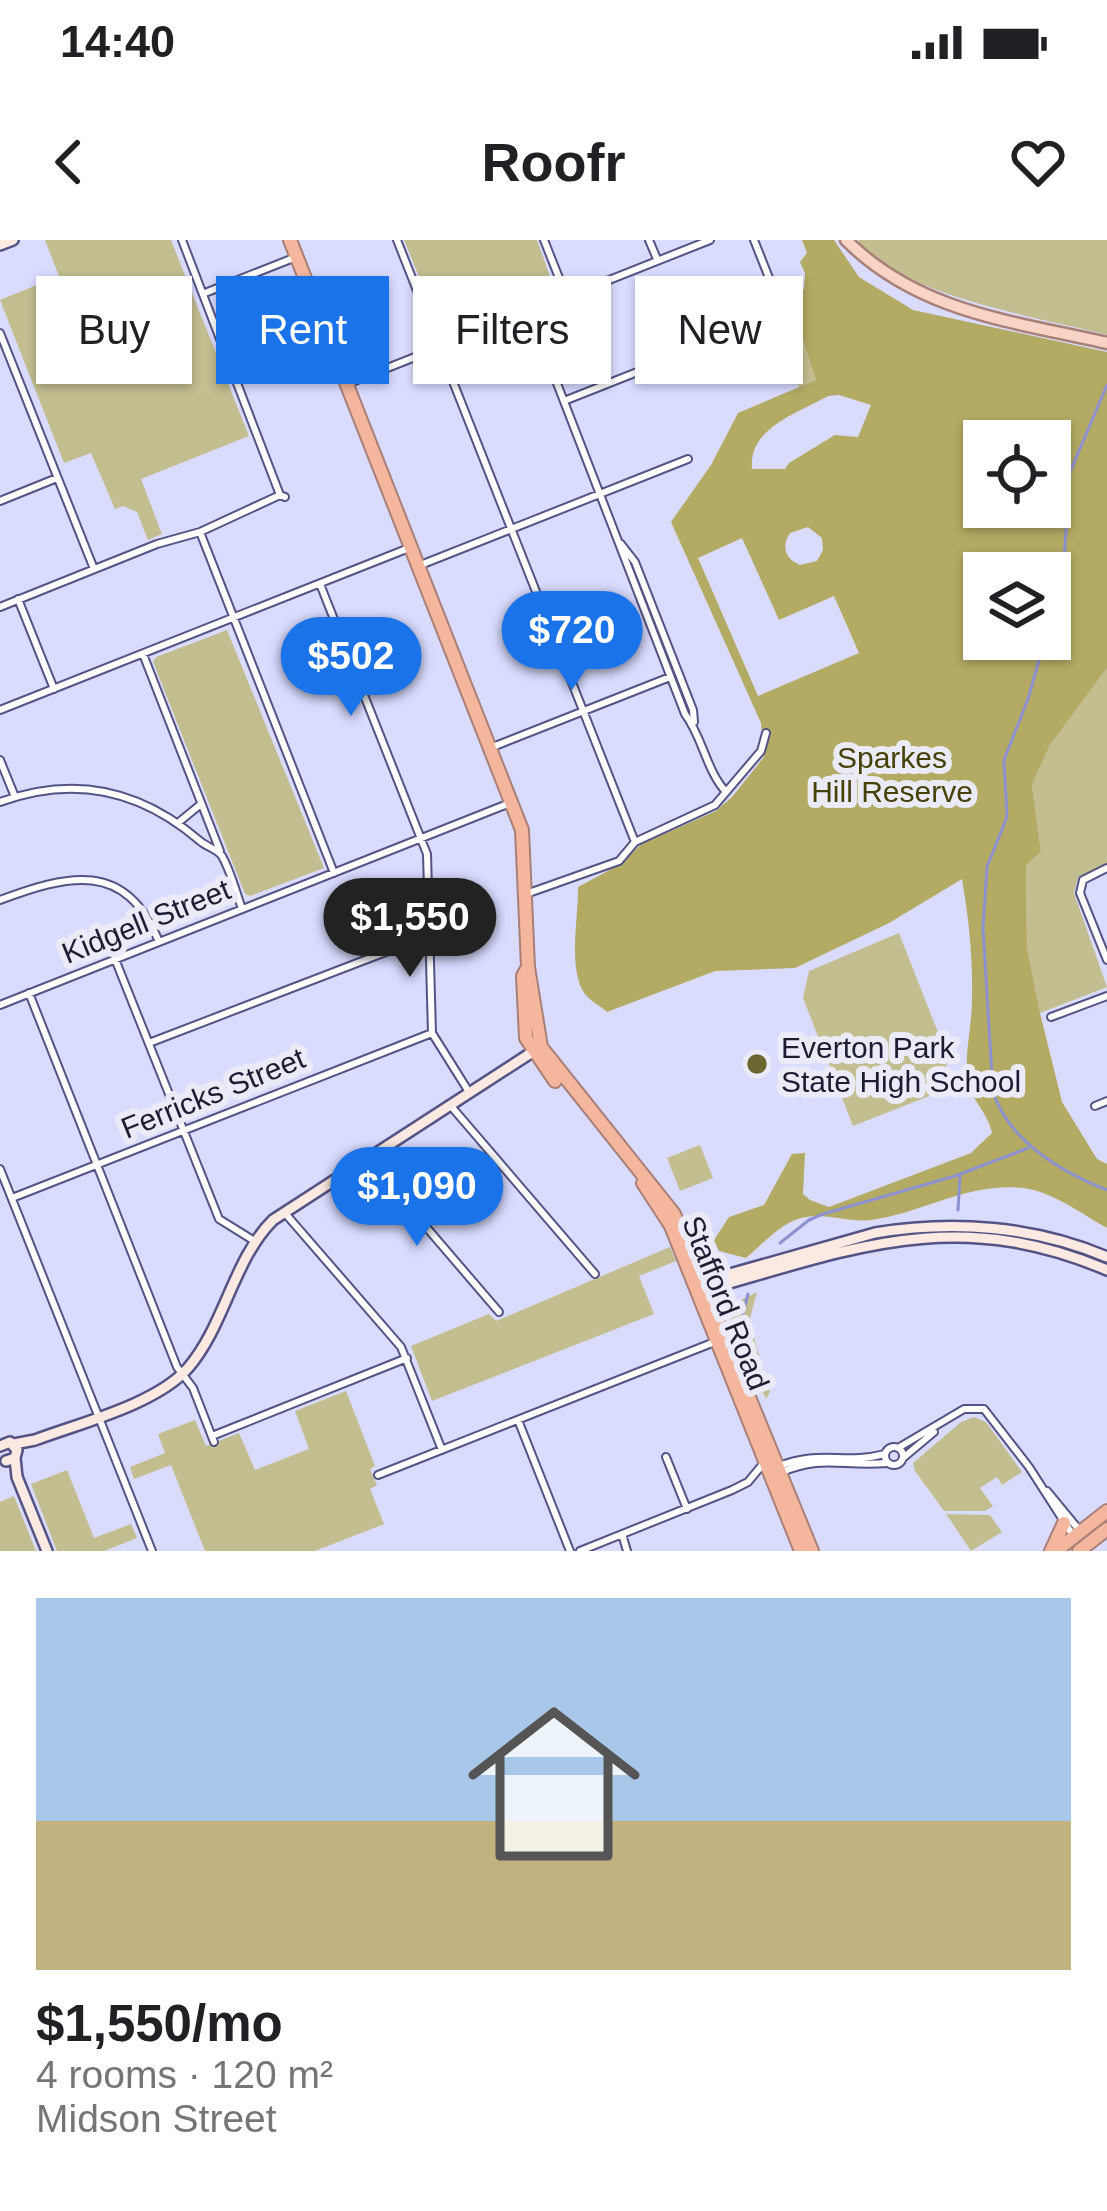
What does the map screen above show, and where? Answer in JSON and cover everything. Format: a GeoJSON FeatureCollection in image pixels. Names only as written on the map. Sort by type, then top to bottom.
{"type":"FeatureCollection","features":[{"type":"Feature","properties":{"kind":"highway"},"geometry":{"type":"LineString","coordinates":[[290,240],[303,276]]}},
{"type":"Feature","properties":{"kind":"highway"},"geometry":{"type":"LineString","coordinates":[[346,384],[524,841],[528,967],[523,976],[524,1026],[537,1050]]}},
{"type":"Feature","properties":{"kind":"highway","name":"Stafford Road"},"geometry":{"type":"LineString","coordinates":[[537,1050],[656,1200],[700,1287],[801,1551]]}},
{"type":"Feature","properties":{"kind":"highway","name":"Stafford Road"},"geometry":{"type":"LineString","coordinates":[[700,1287],[717,1341],[772,1472],[812,1551]]}},
{"type":"Feature","properties":{"kind":"highway"},"geometry":{"type":"LineString","coordinates":[[1079,1542],[1107,1511]]}},
{"type":"Feature","properties":{"kind":"highway"},"geometry":{"type":"LineString","coordinates":[[1053,1551],[1064,1523]]}},
{"type":"Feature","properties":{"kind":"highway"},"geometry":{"type":"LineString","coordinates":[[1053,1551],[1107,1529]]}},
{"type":"Feature","properties":{"kind":"main road"},"geometry":{"type":"LineString","coordinates":[[0,245],[14,240]]}},
{"type":"Feature","properties":{"kind":"main road"},"geometry":{"type":"LineString","coordinates":[[845,240],[894,282],[925,297],[1104,342]]}},
{"type":"Feature","properties":{"kind":"main road"},"geometry":{"type":"LineString","coordinates":[[6,1452],[158,1392],[182,1374],[196,1358],[267,1226],[537,1050]]}},
{"type":"Feature","properties":{"kind":"main road"},"geometry":{"type":"LineString","coordinates":[[700,1287],[857,1237],[905,1228],[1012,1229],[1107,1257]]}},
{"type":"Feature","properties":{"kind":"main road"},"geometry":{"type":"LineString","coordinates":[[700,1287],[866,1244],[940,1236],[1028,1244],[1107,1270]]}},
{"type":"Feature","properties":{"kind":"main road"},"geometry":{"type":"LineString","coordinates":[[2,1430],[6,1452],[47,1551]]}},
{"type":"Feature","properties":{"kind":"street"},"geometry":{"type":"LineString","coordinates":[[0,607],[283,496],[182,240]]}},
{"type":"Feature","properties":{"kind":"street"},"geometry":{"type":"LineString","coordinates":[[397,240],[413,280]]}},
{"type":"Feature","properties":{"kind":"street"},"geometry":{"type":"LineString","coordinates":[[544,240],[558,276]]}},
{"type":"Feature","properties":{"kind":"street"},"geometry":{"type":"LineString","coordinates":[[650,240],[657,260]]}},
{"type":"Feature","properties":{"kind":"street"},"geometry":{"type":"LineString","coordinates":[[611,279],[710,240]]}},
{"type":"Feature","properties":{"kind":"street"},"geometry":{"type":"LineString","coordinates":[[564,401],[781,313],[754,240]]}},
{"type":"Feature","properties":{"kind":"street"},"geometry":{"type":"LineString","coordinates":[[203,294],[296,257]]}},
{"type":"Feature","properties":{"kind":"street"},"geometry":{"type":"LineString","coordinates":[[0,333],[94,569]]}},
{"type":"Feature","properties":{"kind":"street"},"geometry":{"type":"LineString","coordinates":[[454,384],[635,842]]}},
{"type":"Feature","properties":{"kind":"street"},"geometry":{"type":"LineString","coordinates":[[557,384],[621,544],[635,562],[693,710],[695,727]]}},
{"type":"Feature","properties":{"kind":"street"},"geometry":{"type":"LineString","coordinates":[[418,566],[688,459]]}},
{"type":"Feature","properties":{"kind":"street"},"geometry":{"type":"LineString","coordinates":[[0,500],[57,478]]}},
{"type":"Feature","properties":{"kind":"street"},"geometry":{"type":"LineString","coordinates":[[200,532],[334,873]]}},
{"type":"Feature","properties":{"kind":"street"},"geometry":{"type":"LineString","coordinates":[[621,544],[670,677],[714,776],[726,792]]}},
{"type":"Feature","properties":{"kind":"street"},"geometry":{"type":"LineString","coordinates":[[0,710],[411,548]]}},
{"type":"Feature","properties":{"kind":"street"},"geometry":{"type":"LineString","coordinates":[[320,584],[421,838],[428,862],[432,1033],[469,1092]]}},
{"type":"Feature","properties":{"kind":"street"},"geometry":{"type":"LineString","coordinates":[[18,599],[54,689]]}},
{"type":"Feature","properties":{"kind":"street"},"geometry":{"type":"LineString","coordinates":[[143,654],[242,909]]}},
{"type":"Feature","properties":{"kind":"street"},"geometry":{"type":"LineString","coordinates":[[490,748],[670,677]]}},
{"type":"Feature","properties":{"kind":"street"},"geometry":{"type":"LineString","coordinates":[[526,894],[620,861],[635,842],[715,805],[761,751],[766,733]]}},
{"type":"Feature","properties":{"kind":"street"},"geometry":{"type":"LineString","coordinates":[[0,760],[15,797]]}},
{"type":"Feature","properties":{"kind":"street"},"geometry":{"type":"LineString","coordinates":[[0,802],[48,789],[94,789],[140,800],[220,851]]}},
{"type":"Feature","properties":{"kind":"street","name":"Kidgell Street"},"geometry":{"type":"LineString","coordinates":[[0,1005],[511,803]]}},
{"type":"Feature","properties":{"kind":"street"},"geometry":{"type":"LineString","coordinates":[[178,822],[201,804]]}},
{"type":"Feature","properties":{"kind":"street"},"geometry":{"type":"LineString","coordinates":[[1107,868],[1083,880],[1080,893],[1107,960]]}},
{"type":"Feature","properties":{"kind":"street"},"geometry":{"type":"LineString","coordinates":[[0,900],[53,880],[93,880],[135,904],[159,942]]}},
{"type":"Feature","properties":{"kind":"street"},"geometry":{"type":"LineString","coordinates":[[149,1043],[430,934]]}},
{"type":"Feature","properties":{"kind":"street"},"geometry":{"type":"LineString","coordinates":[[116,959],[218,1220],[256,1242]]}},
{"type":"Feature","properties":{"kind":"street"},"geometry":{"type":"LineString","coordinates":[[29,993],[182,1374],[193,1388],[213,1439],[406,1358]]}},
{"type":"Feature","properties":{"kind":"street"},"geometry":{"type":"LineString","coordinates":[[1052,1018],[1107,996]]}},
{"type":"Feature","properties":{"kind":"street","name":"Ferricks Street"},"geometry":{"type":"LineString","coordinates":[[12,1198],[432,1033]]}},
{"type":"Feature","properties":{"kind":"street"},"geometry":{"type":"LineString","coordinates":[[1095,1106],[1107,1101]]}},
{"type":"Feature","properties":{"kind":"street"},"geometry":{"type":"LineString","coordinates":[[450,1105],[595,1274]]}},
{"type":"Feature","properties":{"kind":"street"},"geometry":{"type":"LineString","coordinates":[[368,1158],[499,1312]]}},
{"type":"Feature","properties":{"kind":"street"},"geometry":{"type":"LineString","coordinates":[[0,1169],[152,1551]]}},
{"type":"Feature","properties":{"kind":"street"},"geometry":{"type":"LineString","coordinates":[[284,1212],[398,1343],[442,1450]]}},
{"type":"Feature","properties":{"kind":"street"},"geometry":{"type":"LineString","coordinates":[[378,1475],[717,1341]]}},
{"type":"Feature","properties":{"kind":"street"},"geometry":{"type":"LineString","coordinates":[[580,1551],[808,1456],[886,1458],[898,1465],[968,1408],[989,1412],[1079,1542]]}},
{"type":"Feature","properties":{"kind":"street"},"geometry":{"type":"LineString","coordinates":[[518,1420],[570,1551]]}},
{"type":"Feature","properties":{"kind":"street"},"geometry":{"type":"LineString","coordinates":[[886,1458],[890,1448],[941,1426]]}},
{"type":"Feature","properties":{"kind":"street"},"geometry":{"type":"LineString","coordinates":[[898,1448],[903,1458]]}},
{"type":"Feature","properties":{"kind":"street"},"geometry":{"type":"LineString","coordinates":[[666,1456],[687,1509]]}},
{"type":"Feature","properties":{"kind":"street"},"geometry":{"type":"LineString","coordinates":[[748,1482],[772,1472]]}},
{"type":"Feature","properties":{"kind":"street"},"geometry":{"type":"LineString","coordinates":[[1044,1488],[1079,1542]]}},
{"type":"Feature","properties":{"kind":"street"},"geometry":{"type":"LineString","coordinates":[[622,1534],[627,1551]]}},
{"type":"Feature","properties":{"kind":"shaded area"},"geometry":{"type":"Polygon","coordinates":[[[45,240],[171,240],[185,276],[59,276],[45,240]]]}},
{"type":"Feature","properties":{"kind":"shaded area"},"geometry":{"type":"Polygon","coordinates":[[[404,240],[537,240],[550,276],[419,276],[404,240]]]}},
{"type":"Feature","properties":{"kind":"shaded area"},"geometry":{"type":"Polygon","coordinates":[[[858,240],[1107,240],[1107,335],[935,289],[876,259],[858,240]]]}},
{"type":"Feature","properties":{"kind":"shaded area"},"geometry":{"type":"Polygon","coordinates":[[[36,285],[36,384],[192,384],[192,293],[216,353],[216,384],[228,384],[249,436],[141,479],[162,534],[148,540],[137,512],[123,506],[115,509],[91,453],[64,463],[0,300],[36,285]]]}},
{"type":"Feature","properties":{"kind":"shaded area"},"geometry":{"type":"Polygon","coordinates":[[[803,341],[816,380],[799,387],[803,384],[803,341]]]}},
{"type":"Feature","properties":{"kind":"shaded area"},"geometry":{"type":"Polygon","coordinates":[[[227,630],[324,868],[250,896],[245,894],[153,662],[227,630]]]}},
{"type":"Feature","properties":{"kind":"shaded area"},"geometry":{"type":"Polygon","coordinates":[[[1107,668],[1107,864],[1078,878],[1074,893],[1107,987],[1040,1013],[1027,947],[1026,865],[1041,852],[1032,785],[1050,745],[1107,668]]]}},
{"type":"Feature","properties":{"kind":"shaded area"},"geometry":{"type":"Polygon","coordinates":[[[899,933],[946,1053],[947,1089],[853,1126],[803,998],[809,971],[899,933]]]}},
{"type":"Feature","properties":{"kind":"shaded area"},"geometry":{"type":"Polygon","coordinates":[[[700,1145],[713,1178],[680,1191],[667,1158],[700,1145]]]}},
{"type":"Feature","properties":{"kind":"shaded area"},"geometry":{"type":"Polygon","coordinates":[[[670,1247],[676,1261],[639,1276],[654,1314],[432,1401],[411,1346],[489,1314],[496,1321],[670,1247]]]}},
{"type":"Feature","properties":{"kind":"shaded area"},"geometry":{"type":"Polygon","coordinates":[[[757,1292],[749,1322],[770,1392],[766,1399],[730,1320],[731,1305],[757,1292]]]}},
{"type":"Feature","properties":{"kind":"shaded area"},"geometry":{"type":"Polygon","coordinates":[[[346,1391],[375,1466],[370,1469],[377,1485],[370,1489],[384,1524],[315,1551],[205,1551],[171,1465],[134,1479],[130,1467],[165,1453],[158,1434],[195,1420],[206,1446],[239,1433],[255,1470],[309,1449],[295,1411],[346,1391]]]}},
{"type":"Feature","properties":{"kind":"shaded area"},"geometry":{"type":"Polygon","coordinates":[[[974,1417],[986,1422],[1022,1472],[1002,1485],[997,1477],[980,1488],[993,1506],[985,1511],[944,1511],[913,1463],[961,1422],[974,1417]]]}},
{"type":"Feature","properties":{"kind":"shaded area"},"geometry":{"type":"Polygon","coordinates":[[[67,1470],[94,1538],[131,1524],[137,1538],[104,1551],[57,1551],[31,1484],[67,1470]]]}},
{"type":"Feature","properties":{"kind":"shaded area"},"geometry":{"type":"Polygon","coordinates":[[[14,1496],[36,1551],[0,1551],[0,1502],[14,1496]]]}},
{"type":"Feature","properties":{"kind":"shaded area"},"geometry":{"type":"Polygon","coordinates":[[[946,1514],[990,1515],[1002,1532],[971,1551],[946,1514]]]}},
{"type":"Feature","properties":{"kind":"green space","name":"Sparkes Hill Reserve"},"geometry":{"type":"Polygon","coordinates":[[[802,240],[834,240],[859,277],[913,310],[1107,352],[1107,668],[1050,745],[1032,785],[1041,852],[1026,865],[1027,947],[1040,1013],[1062,1102],[1097,1159],[1107,1164],[1107,1228],[1046,1194],[1003,1187],[871,1220],[798,1219],[746,1258],[719,1251],[714,1240],[729,1217],[764,1205],[792,1154],[805,1153],[803,1194],[829,1207],[971,1153],[992,1133],[967,1075],[972,970],[962,879],[889,923],[795,968],[715,971],[607,1012],[587,997],[580,984],[575,957],[578,887],[621,864],[641,844],[716,811],[764,757],[761,723],[671,522],[711,465],[738,413],[816,380],[803,341],[805,273],[800,262],[807,253],[802,240]],[[828,396],[766,432],[753,455],[752,469],[785,469],[835,435],[858,437],[871,405],[828,396]],[[808,527],[790,533],[785,547],[800,565],[817,561],[823,550],[822,538],[808,527]],[[742,538],[698,558],[758,696],[859,653],[834,596],[779,620],[742,538]]]}},
{"type":"Feature","properties":{"kind":"waterway"},"geometry":{"type":"LineString","coordinates":[[1065,552],[1070,472],[1107,385]]}},
{"type":"Feature","properties":{"kind":"waterway"},"geometry":{"type":"LineString","coordinates":[[1039,660],[1004,760],[1007,817],[987,867],[983,928],[993,1092],[1011,1125],[1039,1153],[1107,1190]]}},
{"type":"Feature","properties":{"kind":"waterway"},"geometry":{"type":"LineString","coordinates":[[780,1243],[823,1214],[955,1176],[1028,1148]]}},
{"type":"Feature","properties":{"kind":"waterway"},"geometry":{"type":"LineString","coordinates":[[958,1210],[960,1176]]}},
{"type":"Feature","properties":{"kind":"waterway"},"geometry":{"type":"LineString","coordinates":[[748,1294],[741,1321],[759,1380]]}},
{"type":"Feature","properties":{"kind":"place","name":"Everton Park State High School"},"geometry":{"type":"Point","coordinates":[757,1064]}}]}
